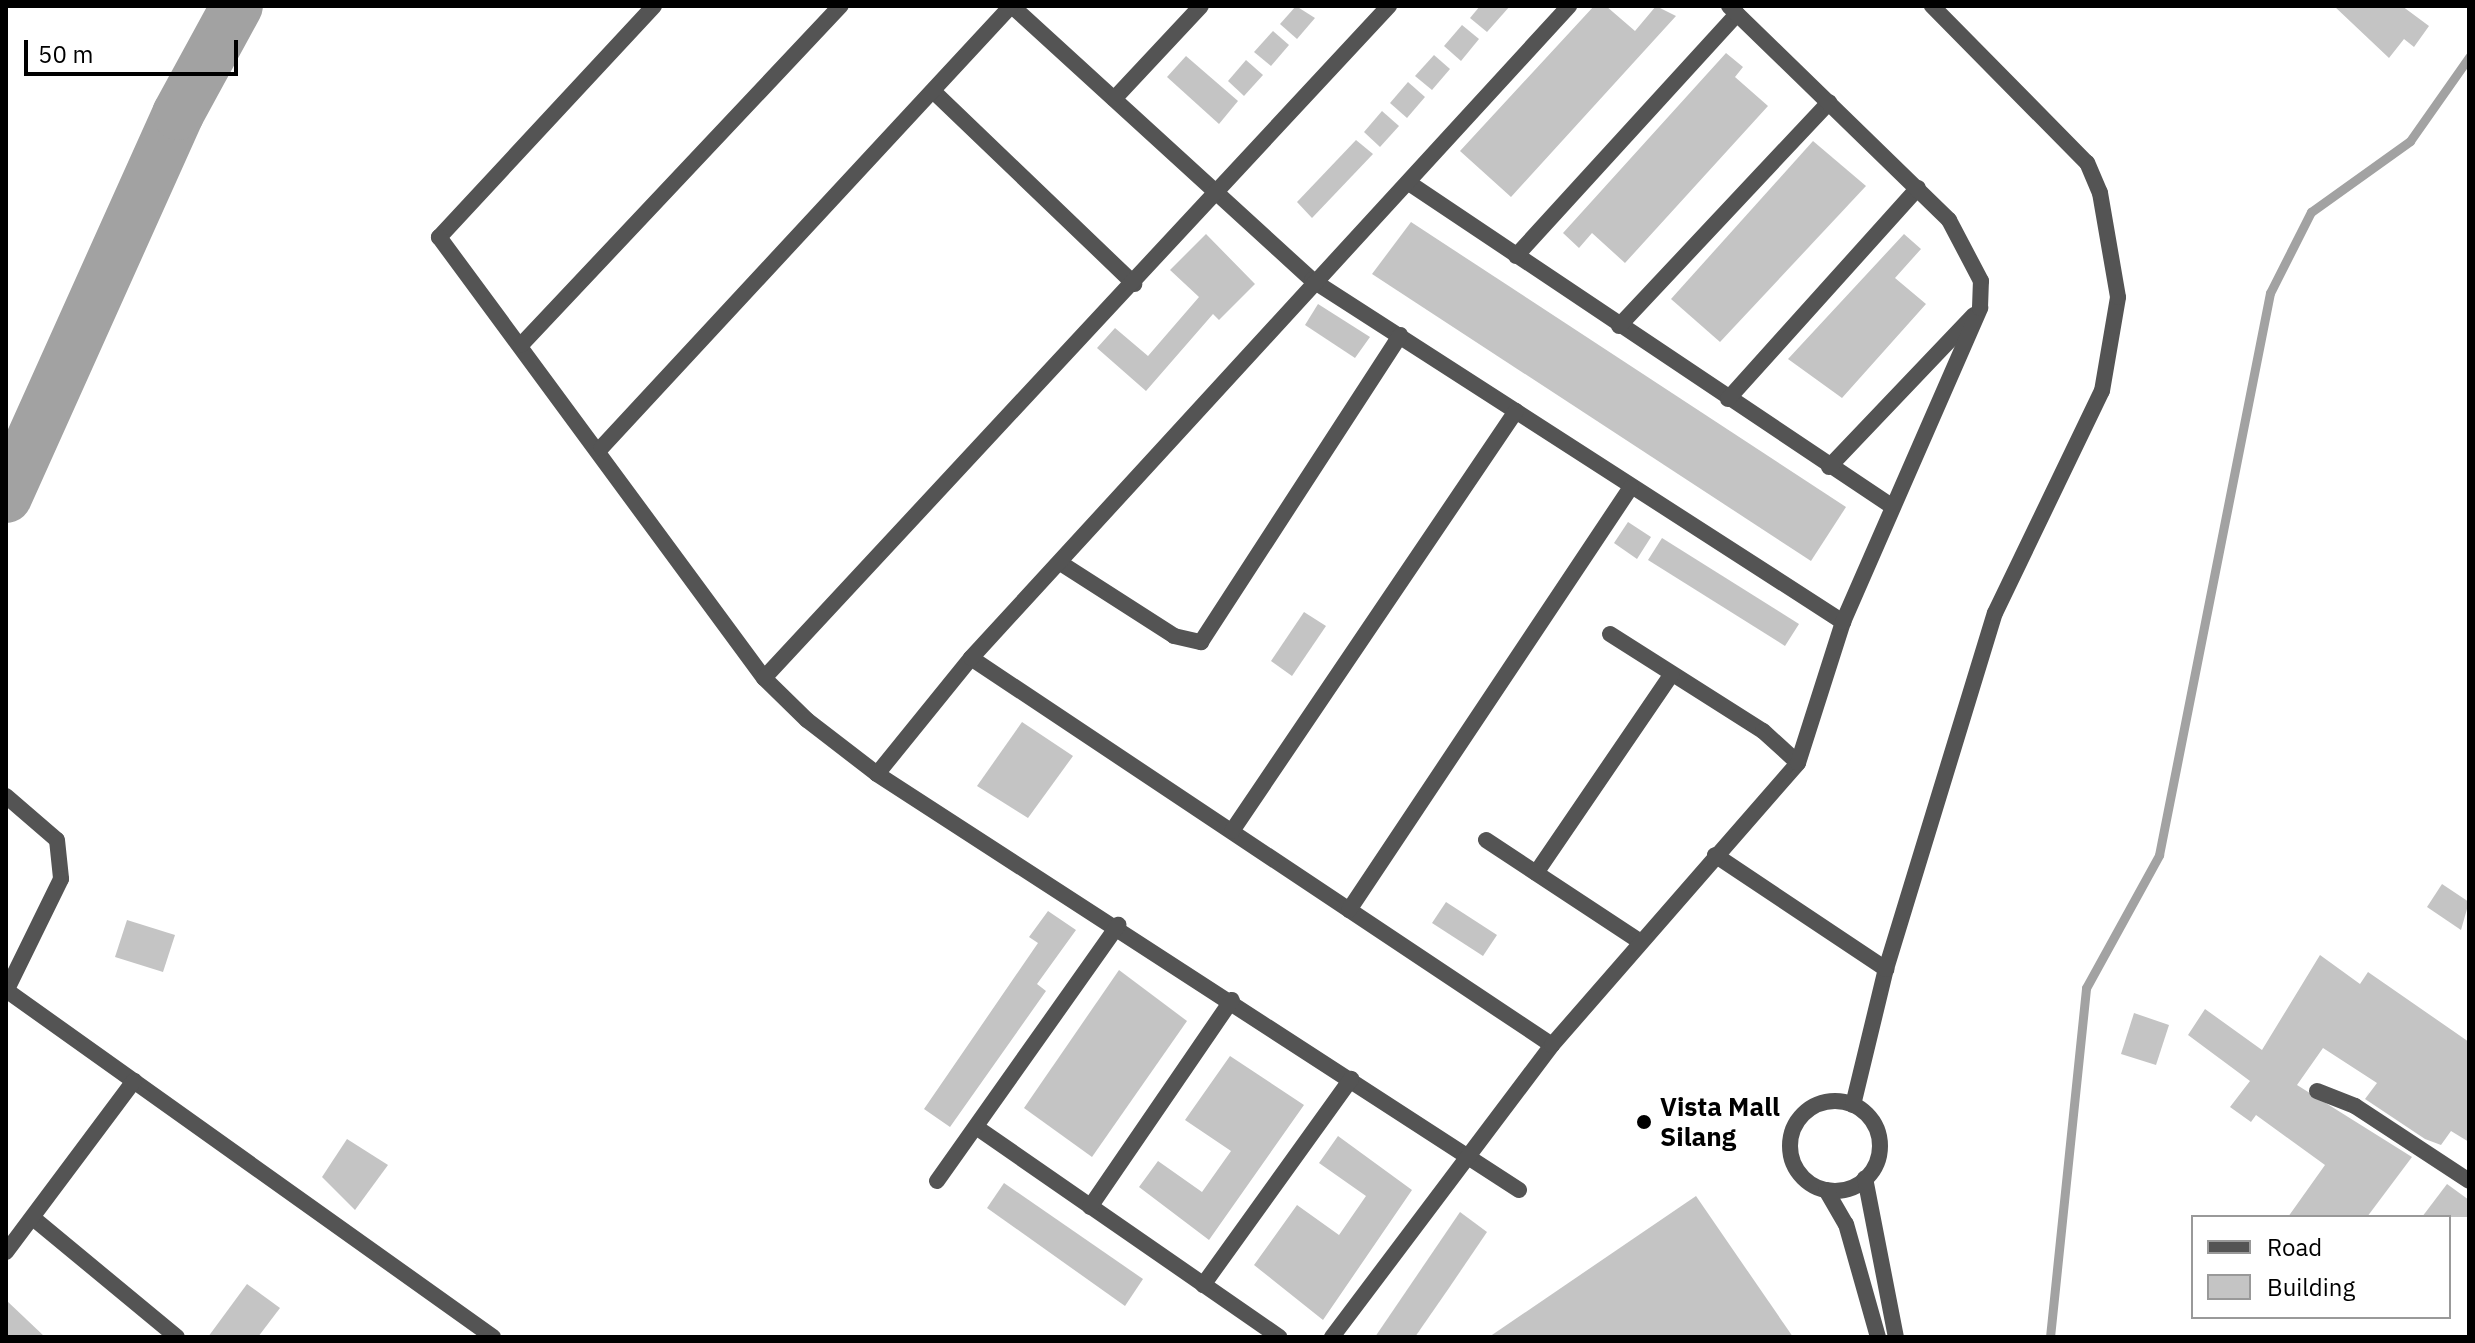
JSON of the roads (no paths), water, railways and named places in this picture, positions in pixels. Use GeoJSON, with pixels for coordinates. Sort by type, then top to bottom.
{"type":"FeatureCollection","features":[{"type":"Feature","properties":{"kind":"street"},"geometry":{"type":"LineString","coordinates":[[654,6],[439,237],[601,448],[764,678],[877,774],[1118,925],[1519,1190]]}},
{"type":"Feature","properties":{"kind":"street"},"geometry":{"type":"LineString","coordinates":[[521,345],[841,6]]}},
{"type":"Feature","properties":{"kind":"street"},"geometry":{"type":"LineString","coordinates":[[601,448],[1012,6],[1312,280],[1843,622]]}},
{"type":"Feature","properties":{"kind":"street"},"geometry":{"type":"LineString","coordinates":[[1114,99],[1201,6]]}},
{"type":"Feature","properties":{"kind":"street"},"geometry":{"type":"LineString","coordinates":[[764,678],[1219,194],[1389,6]]}},
{"type":"Feature","properties":{"kind":"street"},"geometry":{"type":"LineString","coordinates":[[877,774],[971,658],[1062,564],[1312,280],[1409,183],[1569,6]]}},
{"type":"Feature","properties":{"kind":"street"},"geometry":{"type":"LineString","coordinates":[[1853,1105],[1886,969],[1995,613],[2102,391],[2118,297],[2100,193],[2087,163],[1932,6]]}},
{"type":"Feature","properties":{"kind":"street"},"geometry":{"type":"LineString","coordinates":[[1332,1337],[1465,1155],[1552,1045],[1639,941],[1798,763],[1843,622],[1890,505],[1980,308],[1981,281],[1968,251],[1918,188],[1733,10],[1516,256]]}},
{"type":"Feature","properties":{"kind":"street"},"geometry":{"type":"LineString","coordinates":[[933,91],[1134,284]]}},
{"type":"Feature","properties":{"kind":"street"},"geometry":{"type":"LineString","coordinates":[[1619,326],[1829,102]]}},
{"type":"Feature","properties":{"kind":"street"},"geometry":{"type":"LineString","coordinates":[[1409,183],[1890,505]]}},
{"type":"Feature","properties":{"kind":"street"},"geometry":{"type":"LineString","coordinates":[[1728,399],[1918,188]]}},
{"type":"Feature","properties":{"kind":"street"},"geometry":{"type":"LineString","coordinates":[[1829,467],[1980,308]]}},
{"type":"Feature","properties":{"kind":"street"},"geometry":{"type":"LineString","coordinates":[[1062,564],[1174,636],[1201,642],[1400,335]]}},
{"type":"Feature","properties":{"kind":"street"},"geometry":{"type":"LineString","coordinates":[[1232,831],[1516,411]]}},
{"type":"Feature","properties":{"kind":"street"},"geometry":{"type":"LineString","coordinates":[[1349,910],[1631,487]]}},
{"type":"Feature","properties":{"kind":"street"},"geometry":{"type":"LineString","coordinates":[[1610,634],[1763,731],[1798,763]]}},
{"type":"Feature","properties":{"kind":"street"},"geometry":{"type":"LineString","coordinates":[[971,658],[1552,1045]]}},
{"type":"Feature","properties":{"kind":"street"},"geometry":{"type":"LineString","coordinates":[[1536,873],[1671,675]]}},
{"type":"Feature","properties":{"kind":"street"},"geometry":{"type":"LineString","coordinates":[[6,796],[57,840],[61,879],[6,990],[493,1337]]}},
{"type":"Feature","properties":{"kind":"street"},"geometry":{"type":"LineString","coordinates":[[1486,840],[1639,941]]}},
{"type":"Feature","properties":{"kind":"street"},"geometry":{"type":"LineString","coordinates":[[1715,855],[1886,969]]}},
{"type":"Feature","properties":{"kind":"street"},"geometry":{"type":"LineString","coordinates":[[937,1181],[1118,925]]}},
{"type":"Feature","properties":{"kind":"street"},"geometry":{"type":"LineString","coordinates":[[1090,1207],[1232,1000]]}},
{"type":"Feature","properties":{"kind":"street"},"geometry":{"type":"LineString","coordinates":[[1203,1285],[1351,1079]]}},
{"type":"Feature","properties":{"kind":"street"},"geometry":{"type":"LineString","coordinates":[[6,1252],[134,1081]]}},
{"type":"Feature","properties":{"kind":"street"},"geometry":{"type":"LineString","coordinates":[[2317,1091],[2355,1106],[2469,1181]]}},
{"type":"Feature","properties":{"kind":"street"},"geometry":{"type":"LineString","coordinates":[[1878,1337],[1846,1224],[1826,1190],[1794,1165],[1790,1139],[1813,1106],[1853,1105],[1872,1121],[1879,1145],[1865,1178],[1896,1337]]}},
{"type":"Feature","properties":{"kind":"street"},"geometry":{"type":"LineString","coordinates":[[976,1127],[1279,1337]]}},
{"type":"Feature","properties":{"kind":"street"},"geometry":{"type":"LineString","coordinates":[[1826,1190],[1865,1178]]}},
{"type":"Feature","properties":{"kind":"street"},"geometry":{"type":"LineString","coordinates":[[33,1218],[177,1337]]}},
{"type":"Feature","properties":{"kind":"waterway"},"geometry":{"type":"LineString","coordinates":[[6,497],[178,114],[237,6]]}},
{"type":"Feature","properties":{"kind":"waterway"},"geometry":{"type":"LineString","coordinates":[[2050,1337],[2086,988],[2159,855],[2270,293],[2311,212],[2410,141],[2469,57]]}},
{"type":"Feature","properties":{"kind":"place","name":"Vista Mall Silang"},"geometry":{"type":"Point","coordinates":[1644,1122]}}]}
